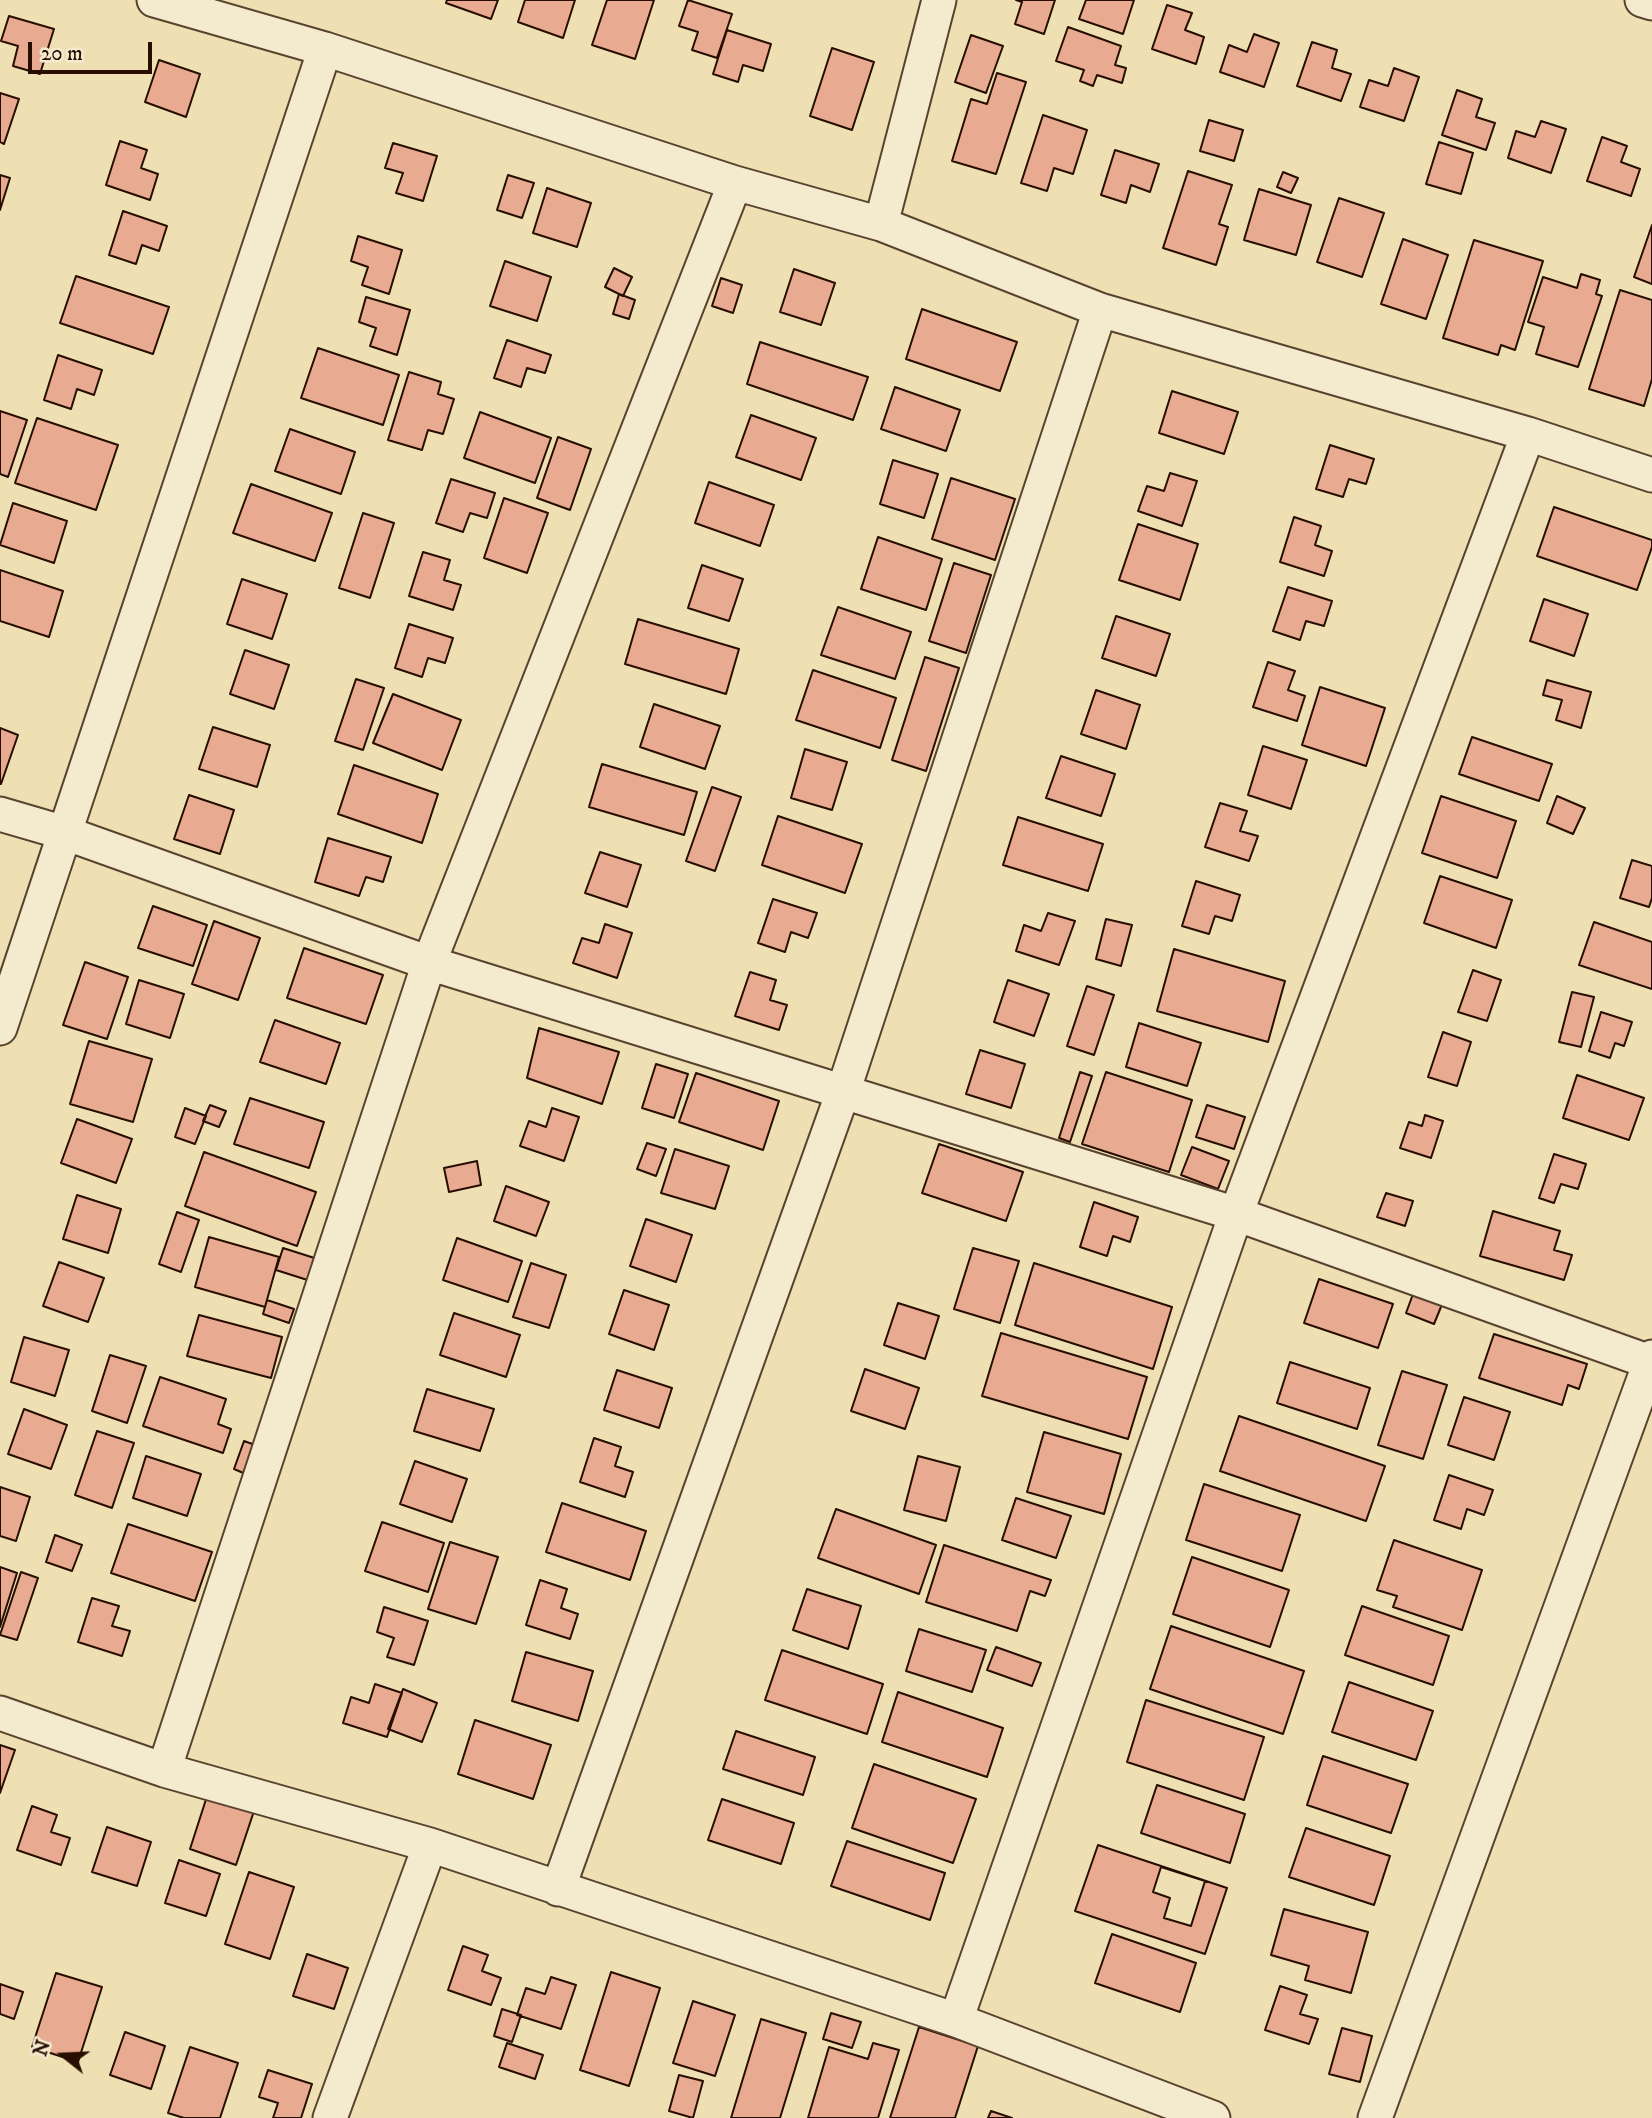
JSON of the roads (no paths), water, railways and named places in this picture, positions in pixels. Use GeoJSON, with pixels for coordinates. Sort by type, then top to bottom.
{"type":"FeatureCollection","features":[{"type":"Feature","properties":{"kind":"street"},"geometry":{"type":"LineString","coordinates":[[154,0],[324,49],[735,183],[881,224],[1100,310],[1528,434],[1652,475]]}},
{"type":"Feature","properties":{"kind":"street"},"geometry":{"type":"LineString","coordinates":[[881,224],[939,0]]}},
{"type":"Feature","properties":{"kind":"street"},"geometry":{"type":"LineString","coordinates":[[1642,0],[1652,3]]}},
{"type":"Feature","properties":{"kind":"street"},"geometry":{"type":"LineString","coordinates":[[0,1028],[324,49]]}},
{"type":"Feature","properties":{"kind":"street"},"geometry":{"type":"LineString","coordinates":[[164,1770],[429,964],[735,183]]}},
{"type":"Feature","properties":{"kind":"street"},"geometry":{"type":"LineString","coordinates":[[558,1889],[843,1092],[1100,310]]}},
{"type":"Feature","properties":{"kind":"street"},"geometry":{"type":"LineString","coordinates":[[956,2020],[1236,1214],[1528,434]]}},
{"type":"Feature","properties":{"kind":"street"},"geometry":{"type":"LineString","coordinates":[[0,814],[65,833],[429,964],[1236,1214],[1651,1359],[1376,2118]]}},
{"type":"Feature","properties":{"kind":"street"},"geometry":{"type":"LineString","coordinates":[[0,1713],[164,1770],[430,1845],[956,2020],[1213,2118]]}},
{"type":"Feature","properties":{"kind":"street"},"geometry":{"type":"LineString","coordinates":[[330,2118],[430,1845]]}}]}
